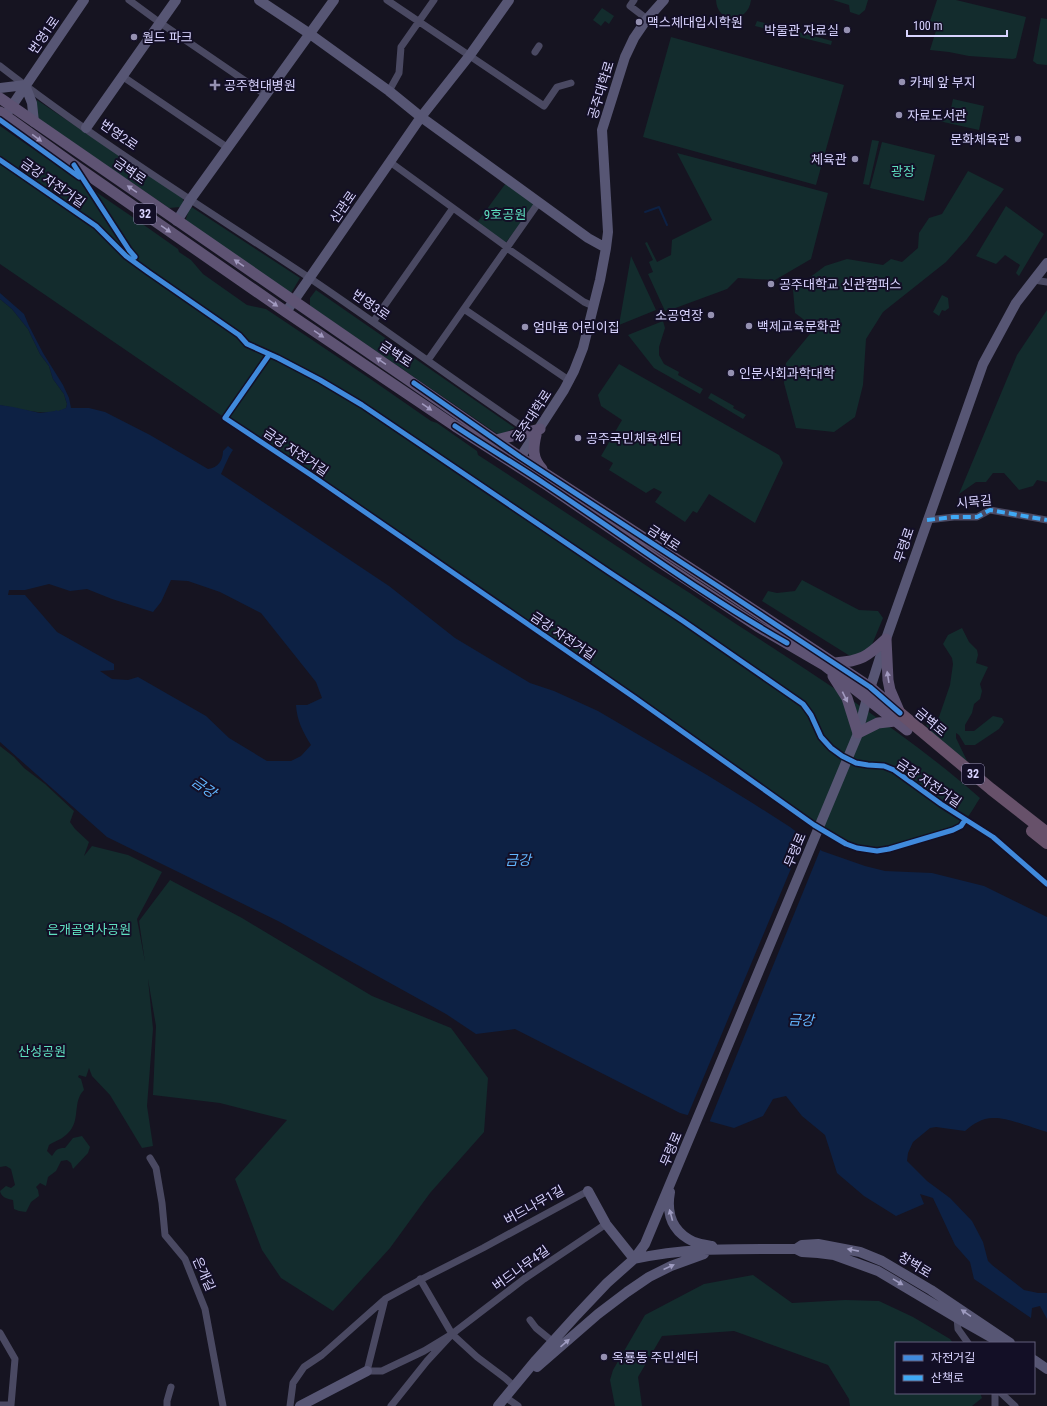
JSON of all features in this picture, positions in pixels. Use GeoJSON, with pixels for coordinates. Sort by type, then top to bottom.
{"type":"FeatureCollection","features":[{"type":"Feature","properties":{"kind":"highway","name":"금벽로"},"geometry":{"type":"LineString","coordinates":[[897,717],[1047,833]]}},
{"type":"Feature","properties":{"kind":"highway","name":"금벽로"},"geometry":{"type":"LineString","coordinates":[[906,730],[1047,843]]}},
{"type":"Feature","properties":{"kind":"main road","name":"번영1로"},"geometry":{"type":"LineString","coordinates":[[2,114],[12,106],[84,0]]}},
{"type":"Feature","properties":{"kind":"main road","name":"번영2로"},"geometry":{"type":"LineString","coordinates":[[86,128],[159,22],[176,0]]}},
{"type":"Feature","properties":{"kind":"main road"},"geometry":{"type":"LineString","coordinates":[[259,0],[310,34],[389,91],[421,117],[588,238],[606,248]]}},
{"type":"Feature","properties":{"kind":"main road"},"geometry":{"type":"LineString","coordinates":[[177,221],[190,200],[334,0]]}},
{"type":"Feature","properties":{"kind":"main road","name":"신관로"},"geometry":{"type":"LineString","coordinates":[[286,312],[421,117],[470,55],[509,0]]}},
{"type":"Feature","properties":{"kind":"main road","name":"공주대학로"},"geometry":{"type":"LineString","coordinates":[[518,461],[535,432],[570,381],[583,348],[606,248],[608,232],[602,130],[624,57],[634,38],[647,19],[664,0]]}},
{"type":"Feature","properties":{"kind":"main road"},"geometry":{"type":"LineString","coordinates":[[0,88],[25,85],[32,103],[34,122]]}},
{"type":"Feature","properties":{"kind":"main road","name":"금벽로"},"geometry":{"type":"LineString","coordinates":[[0,98],[496,440],[518,461],[548,475],[870,687],[897,717],[906,730]]}},
{"type":"Feature","properties":{"kind":"main road","name":"금벽로"},"geometry":{"type":"LineString","coordinates":[[2,114],[286,312],[518,461],[745,618],[824,665],[867,698],[897,717]]}},
{"type":"Feature","properties":{"kind":"main road","name":"무령로"},"geometry":{"type":"LineString","coordinates":[[498,1406],[552,1341],[607,1283],[634,1259],[645,1244],[857,735],[870,687],[886,639],[983,364],[1016,303],[1047,264]]}},
{"type":"Feature","properties":{"kind":"main road"},"geometry":{"type":"LineString","coordinates":[[496,440],[522,432],[535,432],[533,447],[534,455],[537,464],[548,475]]}},
{"type":"Feature","properties":{"kind":"main road"},"geometry":{"type":"LineString","coordinates":[[824,665],[846,698],[857,735],[878,723],[897,717],[888,680],[886,639]]}},
{"type":"Feature","properties":{"kind":"main road"},"geometry":{"type":"LineString","coordinates":[[835,663],[858,660],[870,654],[886,639]]}},
{"type":"Feature","properties":{"kind":"main road"},"geometry":{"type":"LineString","coordinates":[[672,1180],[668,1201],[670,1217],[678,1232],[694,1242],[722,1249]]}},
{"type":"Feature","properties":{"kind":"main road","name":"버드나무1길"},"geometry":{"type":"LineString","coordinates":[[588,1192],[606,1224],[634,1259]]}},
{"type":"Feature","properties":{"kind":"main road","name":"창벽로"},"geometry":{"type":"LineString","coordinates":[[796,1249],[802,1245],[818,1244],[860,1252],[882,1261],[905,1273],[1009,1342]]}},
{"type":"Feature","properties":{"kind":"main road"},"geometry":{"type":"LineString","coordinates":[[514,1386],[598,1314],[649,1277],[690,1258],[722,1249]]}},
{"type":"Feature","properties":{"kind":"main road","name":"창벽로"},"geometry":{"type":"LineString","coordinates":[[634,1259],[651,1255],[722,1249],[796,1249],[802,1252],[818,1252],[834,1255],[878,1271],[999,1342]]}},
{"type":"Feature","properties":{"kind":"main road"},"geometry":{"type":"LineString","coordinates":[[1035,1361],[1047,1369]]}},
{"type":"Feature","properties":{"kind":"main road"},"geometry":{"type":"LineString","coordinates":[[1035,1367],[1047,1375]]}},
{"type":"Feature","properties":{"kind":"main road"},"geometry":{"type":"LineString","coordinates":[[300,1406],[367,1371]]}},
{"type":"Feature","properties":{"kind":"street"},"geometry":{"type":"LineString","coordinates":[[130,0],[159,22],[266,95]]}},
{"type":"Feature","properties":{"kind":"street"},"geometry":{"type":"LineString","coordinates":[[387,0],[544,106],[557,86],[571,83]]}},
{"type":"Feature","properties":{"kind":"street"},"geometry":{"type":"LineString","coordinates":[[389,91],[399,73],[400,47],[434,0]]}},
{"type":"Feature","properties":{"kind":"street"},"geometry":{"type":"LineString","coordinates":[[630,5],[647,19]]}},
{"type":"Feature","properties":{"kind":"street"},"geometry":{"type":"LineString","coordinates":[[0,66],[86,128]]}},
{"type":"Feature","properties":{"kind":"street"},"geometry":{"type":"LineString","coordinates":[[122,76],[228,148]]}},
{"type":"Feature","properties":{"kind":"street","name":"번영2로"},"geometry":{"type":"LineString","coordinates":[[86,128],[190,200]]}},
{"type":"Feature","properties":{"kind":"street"},"geometry":{"type":"LineString","coordinates":[[390,162],[507,248],[584,302],[593,306]]}},
{"type":"Feature","properties":{"kind":"street","name":"번영3로"},"geometry":{"type":"LineString","coordinates":[[190,200],[310,279],[535,432]]}},
{"type":"Feature","properties":{"kind":"street"},"geometry":{"type":"LineString","coordinates":[[428,360],[539,202]]}},
{"type":"Feature","properties":{"kind":"street"},"geometry":{"type":"LineString","coordinates":[[372,322],[453,208]]}},
{"type":"Feature","properties":{"kind":"street"},"geometry":{"type":"LineString","coordinates":[[1034,280],[1047,282]]}},
{"type":"Feature","properties":{"kind":"street"},"geometry":{"type":"LineString","coordinates":[[464,309],[570,381]]}},
{"type":"Feature","properties":{"kind":"street","name":"시목길"},"geometry":{"type":"LineString","coordinates":[[927,520],[977,516],[990,510],[1047,520]]}},
{"type":"Feature","properties":{"kind":"street","name":"은개길"},"geometry":{"type":"LineString","coordinates":[[150,1158],[156,1168],[162,1203],[165,1235],[185,1259],[206,1309],[223,1406]]}},
{"type":"Feature","properties":{"kind":"street","name":"버드나무1길"},"geometry":{"type":"LineString","coordinates":[[290,1406],[293,1383],[304,1367],[322,1354],[385,1300],[420,1279],[483,1248],[588,1192]]}},
{"type":"Feature","properties":{"kind":"street","name":"버드나무4길"},"geometry":{"type":"LineString","coordinates":[[391,1406],[427,1360],[452,1334],[524,1279],[606,1224]]}},
{"type":"Feature","properties":{"kind":"street"},"geometry":{"type":"LineString","coordinates":[[420,1279],[452,1334],[477,1357],[514,1386]]}},
{"type":"Feature","properties":{"kind":"street"},"geometry":{"type":"LineString","coordinates":[[385,1300],[367,1371],[382,1371],[424,1351],[452,1334]]}},
{"type":"Feature","properties":{"kind":"street"},"geometry":{"type":"LineString","coordinates":[[957,1318],[958,1329],[967,1342]]}},
{"type":"Feature","properties":{"kind":"street"},"geometry":{"type":"LineString","coordinates":[[530,1320],[536,1328],[552,1341]]}},
{"type":"Feature","properties":{"kind":"street"},"geometry":{"type":"LineString","coordinates":[[0,1333],[15,1359],[11,1405],[0,1405]]}},
{"type":"Feature","properties":{"kind":"street"},"geometry":{"type":"LineString","coordinates":[[167,1406],[171,1387]]}},
{"type":"Feature","properties":{"kind":"street"},"geometry":{"type":"LineString","coordinates":[[995,1406],[996,1394]]}},
{"type":"Feature","properties":{"kind":"street"},"geometry":{"type":"LineString","coordinates":[[1002,1394],[1015,1406]]}},
{"type":"Feature","properties":{"kind":"street"},"geometry":{"type":"LineString","coordinates":[[505,1397],[518,1406]]}},
{"type":"Feature","properties":{"kind":"green space"},"geometry":{"type":"Polygon","coordinates":[[[716,0],[751,0],[749,8],[744,14],[733,18],[721,14],[716,0]]]}},
{"type":"Feature","properties":{"kind":"green space"},"geometry":{"type":"Polygon","coordinates":[[[833,0],[868,0],[865,10],[859,15],[850,12],[849,5],[833,0]]]}},
{"type":"Feature","properties":{"kind":"green space"},"geometry":{"type":"Polygon","coordinates":[[[937,0],[956,0],[1026,17],[1016,58],[969,56],[930,50],[938,24],[930,21],[937,0]]]}},
{"type":"Feature","properties":{"kind":"green space"},"geometry":{"type":"Polygon","coordinates":[[[602,8],[614,16],[609,24],[605,21],[601,26],[593,20],[602,8]]]}},
{"type":"Feature","properties":{"kind":"green space"},"geometry":{"type":"Polygon","coordinates":[[[1041,18],[1047,19],[1047,65],[1037,64],[1033,61],[1041,18]]]}},
{"type":"Feature","properties":{"kind":"green space"},"geometry":{"type":"Polygon","coordinates":[[[757,21],[832,41],[831,45],[755,26],[757,21]]]}},
{"type":"Feature","properties":{"kind":"green space"},"geometry":{"type":"Polygon","coordinates":[[[671,37],[844,85],[816,185],[643,137],[671,37]]]}},
{"type":"Feature","properties":{"kind":"green space"},"geometry":{"type":"Polygon","coordinates":[[[953,99],[984,106],[979,130],[930,119],[931,114],[949,118],[953,99]]]}},
{"type":"Feature","properties":{"kind":"green space"},"geometry":{"type":"Polygon","coordinates":[[[37,100],[183,198],[183,203],[180,207],[169,208],[37,118],[33,106],[37,100]]]}},
{"type":"Feature","properties":{"kind":"green space"},"geometry":{"type":"Polygon","coordinates":[[[0,126],[178,249],[179,252],[191,260],[203,274],[247,305],[266,309],[431,421],[437,423],[477,451],[478,455],[807,670],[896,731],[980,798],[968,816],[962,824],[953,830],[893,848],[868,850],[846,844],[835,838],[814,825],[635,698],[314,477],[0,264],[0,126]]]}},
{"type":"Feature","properties":{"kind":"green space"},"geometry":{"type":"Polygon","coordinates":[[[872,140],[879,141],[869,185],[863,184],[872,140]]]}},
{"type":"Feature","properties":{"kind":"green space","name":"광장"},"geometry":{"type":"Polygon","coordinates":[[[882,142],[935,155],[924,201],[870,188],[882,142]]]}},
{"type":"Feature","properties":{"kind":"green space"},"geometry":{"type":"Polygon","coordinates":[[[677,153],[828,193],[811,259],[775,280],[738,278],[727,289],[665,311],[648,274],[653,272],[649,262],[653,260],[645,243],[647,242],[657,262],[671,255],[672,240],[712,220],[677,153]]]}},
{"type":"Feature","properties":{"kind":"green space"},"geometry":{"type":"Polygon","coordinates":[[[968,171],[1004,189],[967,239],[946,262],[883,312],[866,339],[863,385],[855,417],[834,432],[796,428],[784,383],[786,363],[810,334],[811,325],[795,313],[793,290],[825,266],[847,259],[883,265],[891,259],[902,262],[918,248],[919,233],[929,218],[942,214],[968,171]]]}},
{"type":"Feature","properties":{"kind":"green space","name":"9호공원"},"geometry":{"type":"Polygon","coordinates":[[[506,183],[535,204],[504,245],[476,224],[506,183]]]}},
{"type":"Feature","properties":{"kind":"green space"},"geometry":{"type":"Polygon","coordinates":[[[190,206],[300,278],[291,293],[185,222],[190,206]]]}},
{"type":"Feature","properties":{"kind":"green space"},"geometry":{"type":"Polygon","coordinates":[[[1006,206],[1044,234],[1019,276],[1016,273],[1020,265],[1005,255],[996,264],[976,256],[1006,206]]]}},
{"type":"Feature","properties":{"kind":"green space"},"geometry":{"type":"Polygon","coordinates":[[[631,256],[656,310],[619,325],[631,256]]]}},
{"type":"Feature","properties":{"kind":"green space"},"geometry":{"type":"Polygon","coordinates":[[[316,290],[515,428],[499,435],[310,306],[310,298],[316,290]]]}},
{"type":"Feature","properties":{"kind":"green space"},"geometry":{"type":"Polygon","coordinates":[[[942,295],[948,298],[949,308],[945,311],[942,310],[939,316],[933,312],[942,295]]]}},
{"type":"Feature","properties":{"kind":"green space"},"geometry":{"type":"Polygon","coordinates":[[[0,299],[12,309],[28,329],[40,354],[49,366],[53,379],[64,394],[67,404],[66,408],[63,410],[55,412],[39,412],[0,405],[0,299]]]}},
{"type":"Feature","properties":{"kind":"green space"},"geometry":{"type":"Polygon","coordinates":[[[1047,310],[1047,482],[1037,480],[1033,486],[1019,490],[1004,473],[993,473],[986,482],[976,482],[959,494],[1017,355],[1047,310]]]}},
{"type":"Feature","properties":{"kind":"green space"},"geometry":{"type":"Polygon","coordinates":[[[663,321],[665,328],[659,347],[659,355],[664,364],[679,372],[678,375],[703,389],[700,394],[654,368],[628,335],[663,321]]]}},
{"type":"Feature","properties":{"kind":"green space"},"geometry":{"type":"Polygon","coordinates":[[[619,364],[779,455],[783,463],[755,523],[709,494],[697,513],[693,511],[685,522],[655,502],[662,492],[654,488],[646,493],[609,470],[613,463],[601,456],[622,420],[601,406],[598,395],[619,364]]]}},
{"type":"Feature","properties":{"kind":"green space"},"geometry":{"type":"Polygon","coordinates":[[[711,393],[734,406],[733,408],[746,415],[743,419],[708,398],[711,393]]]}},
{"type":"Feature","properties":{"kind":"green space"},"geometry":{"type":"Polygon","coordinates":[[[802,580],[859,610],[878,611],[883,618],[871,647],[862,654],[850,656],[762,601],[768,591],[777,593],[795,591],[802,580]]]}},
{"type":"Feature","properties":{"kind":"green space"},"geometry":{"type":"Polygon","coordinates":[[[962,628],[969,642],[977,650],[978,655],[976,663],[988,667],[980,684],[982,691],[980,699],[974,704],[972,713],[965,725],[965,731],[974,731],[993,716],[1002,718],[1004,722],[999,729],[975,745],[965,745],[956,733],[956,738],[969,765],[932,733],[926,725],[939,717],[950,685],[953,664],[952,658],[943,644],[948,635],[962,628]]]}},
{"type":"Feature","properties":{"kind":"green space"},"geometry":{"type":"Polygon","coordinates":[[[0,746],[74,811],[70,822],[89,842],[84,856],[92,846],[128,855],[162,872],[137,919],[145,962],[139,921],[170,880],[242,918],[372,996],[451,1028],[488,1078],[484,1132],[430,1193],[390,1248],[333,1311],[281,1278],[262,1250],[235,1179],[287,1120],[220,1103],[153,1095],[156,1026],[148,979],[153,1029],[147,1106],[153,1146],[142,1148],[110,1095],[92,1076],[89,1068],[86,1077],[79,1075],[78,1077],[81,1079],[84,1090],[78,1100],[76,1117],[72,1128],[64,1137],[49,1145],[47,1151],[52,1156],[60,1148],[65,1148],[73,1138],[82,1136],[90,1147],[88,1153],[73,1169],[71,1163],[67,1160],[61,1161],[56,1171],[48,1177],[46,1186],[40,1183],[36,1187],[39,1196],[31,1202],[26,1212],[14,1209],[13,1200],[2,1195],[0,1191],[6,1186],[11,1188],[15,1185],[11,1169],[6,1166],[0,1167],[0,746]]]}},
{"type":"Feature","properties":{"kind":"green space"},"geometry":{"type":"Polygon","coordinates":[[[753,1275],[792,1303],[845,1300],[879,1301],[913,1317],[950,1339],[952,1342],[895,1342],[895,1394],[980,1394],[982,1398],[972,1406],[850,1406],[849,1399],[828,1365],[734,1331],[662,1336],[638,1377],[642,1406],[615,1406],[610,1380],[613,1370],[645,1315],[704,1284],[753,1275]]]}},
{"type":"Feature","properties":{"kind":"water","name":"금강"},"geometry":{"type":"Polygon","coordinates":[[[0,293],[24,314],[43,353],[63,385],[69,398],[71,408],[89,408],[105,412],[150,435],[208,469],[215,467],[219,463],[223,451],[228,446],[233,450],[221,474],[389,586],[455,638],[530,683],[554,691],[598,711],[754,804],[790,827],[822,851],[865,866],[885,871],[932,873],[984,886],[1047,917],[1047,1132],[998,1118],[981,1120],[965,1131],[936,1127],[930,1128],[913,1142],[908,1153],[907,1161],[927,1181],[950,1198],[972,1221],[983,1242],[988,1261],[992,1265],[1024,1290],[1047,1293],[1047,1319],[1040,1306],[1032,1308],[1031,1318],[974,1279],[970,1262],[955,1245],[933,1198],[920,1194],[924,1204],[896,1216],[864,1196],[837,1173],[825,1135],[802,1116],[786,1096],[773,1099],[763,1116],[734,1128],[680,1113],[515,1029],[476,1034],[446,1014],[280,922],[107,837],[0,742],[0,405],[40,413],[56,410],[58,411],[66,408],[67,404],[64,394],[53,379],[49,366],[40,354],[28,329],[12,309],[0,299],[0,293]],[[171,580],[161,602],[153,612],[112,599],[87,589],[70,591],[49,584],[25,590],[9,590],[8,595],[25,595],[57,632],[114,664],[114,670],[100,671],[112,679],[128,680],[138,677],[206,716],[229,738],[267,761],[291,761],[301,756],[311,745],[301,726],[296,705],[307,705],[322,698],[316,682],[261,613],[220,592],[188,581],[171,580]]]}},
{"type":"Feature","properties":{"kind":"pier"},"geometry":{"type":"Polygon","coordinates":[[[805,835],[821,848],[709,1123],[687,1117],[805,835]]]}},
{"type":"Feature","properties":{"kind":"waterway"},"geometry":{"type":"LineString","coordinates":[[645,212],[659,207],[667,225]]}},
{"type":"Feature","properties":{"kind":"marked path"},"geometry":{"type":"LineString","coordinates":[[927,520],[954,517],[977,517],[990,510],[1047,520]]}},
{"type":"Feature","properties":{"kind":"cycle path"},"geometry":{"type":"LineString","coordinates":[[0,120],[79,177]]}},
{"type":"Feature","properties":{"kind":"cycle path","name":"금강 자전거길"},"geometry":{"type":"LineString","coordinates":[[0,160],[96,226],[126,256],[239,335],[247,344],[320,380],[362,405],[683,621],[803,704],[811,715],[821,737],[831,748],[842,756],[856,763],[884,766],[894,770],[941,804],[993,837],[1047,884]]}},
{"type":"Feature","properties":{"kind":"cycle path","name":"금강 자전거길"},"geometry":{"type":"LineString","coordinates":[[74,165],[135,257]]}},
{"type":"Feature","properties":{"kind":"cycle path","name":"금강 자전거길"},"geometry":{"type":"LineString","coordinates":[[269,355],[225,418],[314,477],[635,698],[814,825],[846,844],[857,848],[877,851],[889,849],[953,830],[961,826],[965,820]]}},
{"type":"Feature","properties":{"kind":"cycle path"},"geometry":{"type":"LineString","coordinates":[[414,383],[520,457],[870,687],[900,713]]}},
{"type":"Feature","properties":{"kind":"cycle path"},"geometry":{"type":"LineString","coordinates":[[455,426],[545,484],[695,586],[787,643]]}},
{"type":"Feature","properties":{"kind":"place","name":"맥스체대입시학원"},"geometry":{"type":"Point","coordinates":[639,22]}},
{"type":"Feature","properties":{"kind":"place","name":"박물관 자료실"},"geometry":{"type":"Point","coordinates":[847,30]}},
{"type":"Feature","properties":{"kind":"place","name":"월드 파크"},"geometry":{"type":"Point","coordinates":[134,37]}},
{"type":"Feature","properties":{"kind":"place","name":"카페 앞 부지"},"geometry":{"type":"Point","coordinates":[902,82]}},
{"type":"Feature","properties":{"kind":"place","name":"공주현대병원"},"geometry":{"type":"Point","coordinates":[215,85]}},
{"type":"Feature","properties":{"kind":"place","name":"자료도서관"},"geometry":{"type":"Point","coordinates":[899,115]}},
{"type":"Feature","properties":{"kind":"place","name":"문화체육관"},"geometry":{"type":"Point","coordinates":[1018,139]}},
{"type":"Feature","properties":{"kind":"place","name":"체육관"},"geometry":{"type":"Point","coordinates":[855,159]}},
{"type":"Feature","properties":{"kind":"place","name":"공주대학교 신관캠퍼스"},"geometry":{"type":"Point","coordinates":[771,284]}},
{"type":"Feature","properties":{"kind":"place","name":"소공연장"},"geometry":{"type":"Point","coordinates":[711,315]}},
{"type":"Feature","properties":{"kind":"place","name":"백제교육문화관"},"geometry":{"type":"Point","coordinates":[749,326]}},
{"type":"Feature","properties":{"kind":"place","name":"엄마품 어린이집"},"geometry":{"type":"Point","coordinates":[525,327]}},
{"type":"Feature","properties":{"kind":"place","name":"인문사회과학대학"},"geometry":{"type":"Point","coordinates":[731,373]}},
{"type":"Feature","properties":{"kind":"place","name":"공주국민체육센터"},"geometry":{"type":"Point","coordinates":[578,438]}},
{"type":"Feature","properties":{"kind":"place","name":"옥룡동 주민센터"},"geometry":{"type":"Point","coordinates":[604,1357]}},
{"type":"Feature","properties":{"kind":"park label","name":"은개골역사공원"},"geometry":{"type":"Point","coordinates":[89,929]}},
{"type":"Feature","properties":{"kind":"park label","name":"산성공원"},"geometry":{"type":"Point","coordinates":[42,1051]}}]}
